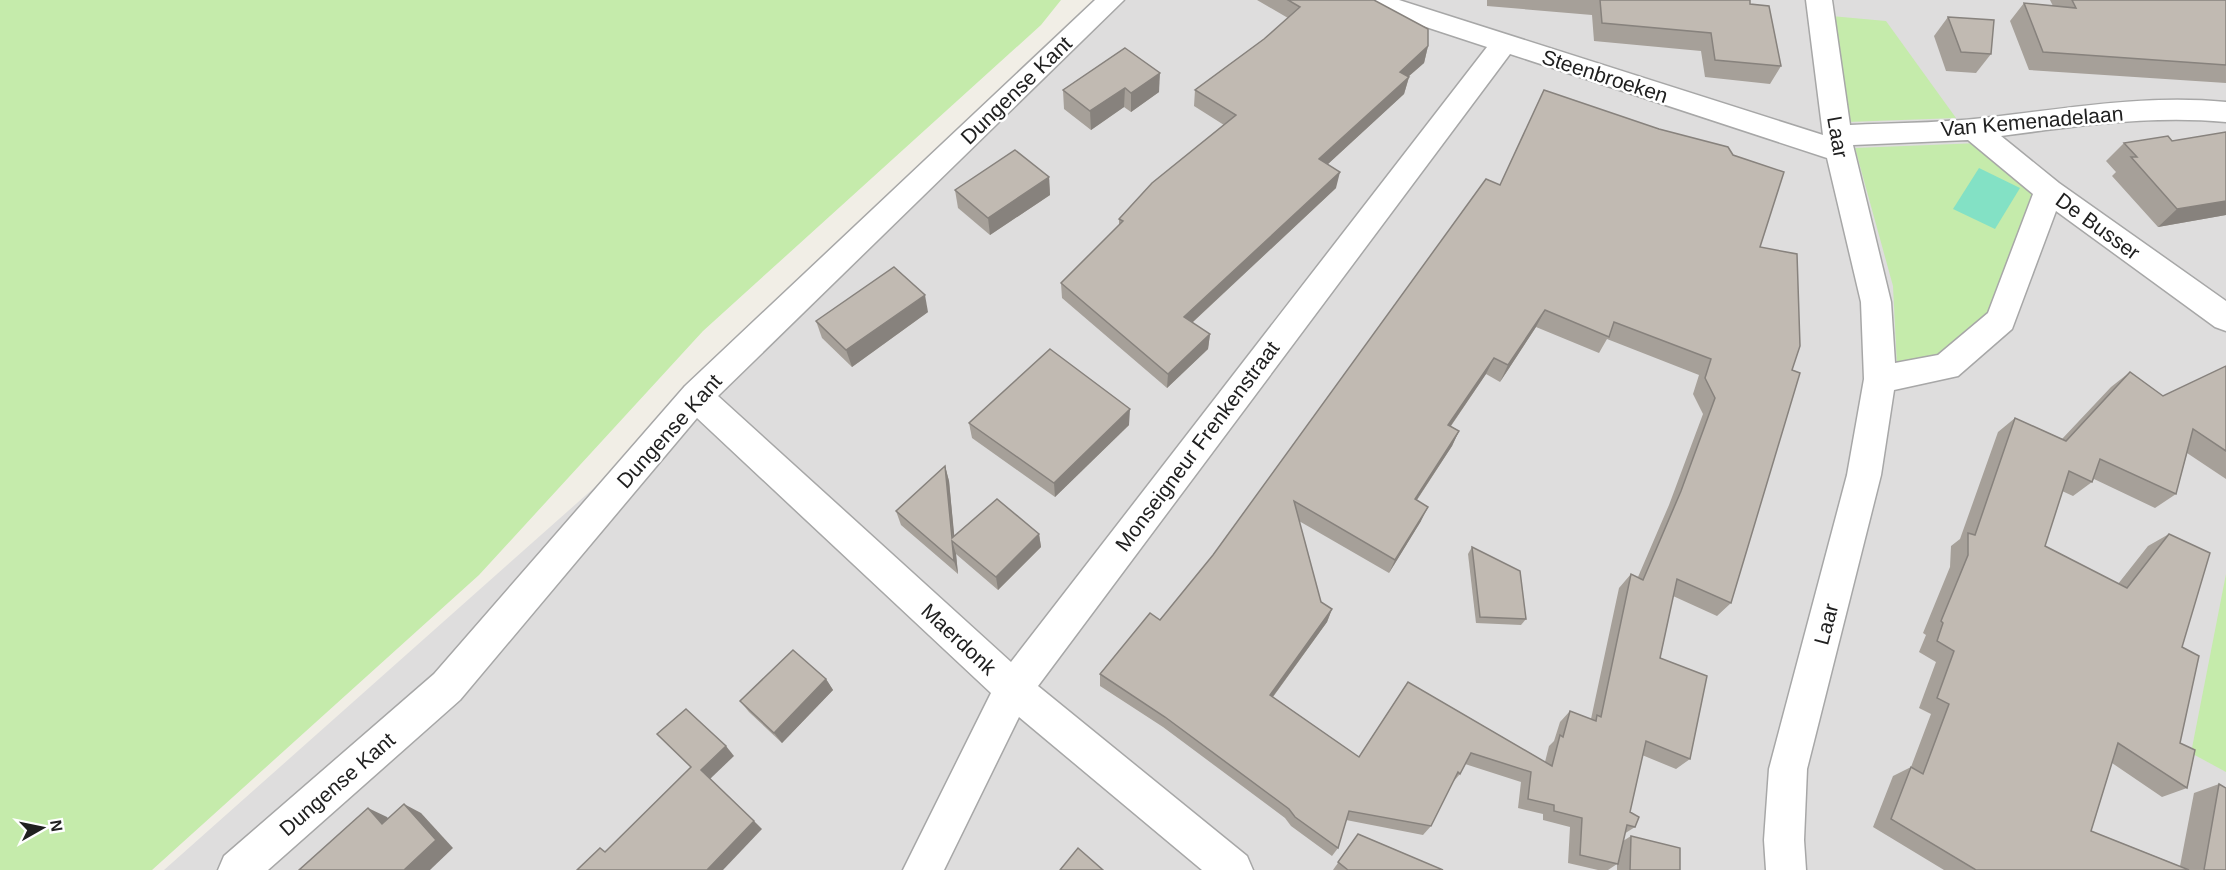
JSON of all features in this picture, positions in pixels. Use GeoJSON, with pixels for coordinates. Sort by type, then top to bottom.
{"type":"FeatureCollection","features":[{"type":"Feature","properties":{"kind":"street","name":"Dungense Kant"},"geometry":{"type":"LineString","coordinates":[[238,870],[447,687],[696,396],[1111,0]]}},
{"type":"Feature","properties":{"kind":"street","name":"Steenbroeken"},"geometry":{"type":"LineString","coordinates":[[1371,0],[1504,44],[1839,143]]}},
{"type":"Feature","properties":{"kind":"street","name":"Laar"},"geometry":{"type":"LineString","coordinates":[[1786,870],[1784,840],[1788,769],[1864,476],[1880,379],[1876,302],[1839,143],[1819,0]]}},
{"type":"Feature","properties":{"kind":"street","name":"Monseigneur Frenkenstraat"},"geometry":{"type":"LineString","coordinates":[[923,870],[1012,689],[1504,44]]}},
{"type":"Feature","properties":{"kind":"street","name":"Van Kemenadelaan"},"geometry":{"type":"LineString","coordinates":[[1839,143],[1974,129],[2077,114],[2202,109],[2226,112]]}},
{"type":"Feature","properties":{"kind":"street","name":"De Busser"},"geometry":{"type":"LineString","coordinates":[[1974,129],[2049,191],[2226,318]]}},
{"type":"Feature","properties":{"kind":"street"},"geometry":{"type":"LineString","coordinates":[[1880,379],[1947,367],[2001,320],[2049,191]]}},
{"type":"Feature","properties":{"kind":"street","name":"Maerdonk"},"geometry":{"type":"LineString","coordinates":[[696,396],[1012,689],[1233,870]]}},
{"type":"Feature","properties":{"kind":"shaded area"},"geometry":{"type":"Polygon","coordinates":[[[1117,0],[2226,0],[2226,870],[164,870],[711,384],[1117,0]]]}},
{"type":"Feature","properties":{"kind":"green space"},"geometry":{"type":"Polygon","coordinates":[[[0,0],[1061,0],[1041,25],[703,331],[479,575],[152,870],[0,870],[0,0]]]}},
{"type":"Feature","properties":{"kind":"green space"},"geometry":{"type":"Polygon","coordinates":[[[1831,16],[1886,21],[1956,118],[1847,122],[1831,16]]]}},
{"type":"Feature","properties":{"kind":"green space"},"geometry":{"type":"Polygon","coordinates":[[[1980,143],[2036,192],[1988,322],[1939,356],[1897,366],[1893,286],[1855,148],[1980,143]]]}},
{"type":"Feature","properties":{"kind":"green space"},"geometry":{"type":"Polygon","coordinates":[[[1979,168],[2020,188],[1995,229],[1953,209],[1979,168]]]}},
{"type":"Feature","properties":{"kind":"green space"},"geometry":{"type":"Polygon","coordinates":[[[2226,574],[2226,772],[2191,753],[2226,574]]]}},
{"type":"Feature","properties":{"kind":"building"},"geometry":{"type":"Polygon","coordinates":[[[1288,0],[1374,0],[1428,29],[1428,46],[1400,72],[1409,77],[1319,159],[1340,172],[1184,317],[1210,334],[1168,374],[1061,283],[1123,221],[1119,219],[1152,183],[1236,115],[1195,90],[1264,39],[1300,7],[1288,0]]]}},
{"type":"Feature","properties":{"kind":"building"},"geometry":{"type":"Polygon","coordinates":[[[1600,0],[1750,0],[1750,4],[1769,6],[1781,66],[1715,60],[1711,33],[1602,23],[1600,0]]]}},
{"type":"Feature","properties":{"kind":"building"},"geometry":{"type":"Polygon","coordinates":[[[2072,0],[2226,0],[2226,65],[2043,52],[2024,3],[2076,8],[2072,0]]]}},
{"type":"Feature","properties":{"kind":"building"},"geometry":{"type":"Polygon","coordinates":[[[1948,17],[1994,20],[1991,54],[1961,52],[1948,17]]]}},
{"type":"Feature","properties":{"kind":"building"},"geometry":{"type":"Polygon","coordinates":[[[1125,48],[1160,73],[1131,93],[1125,88],[1090,111],[1063,90],[1125,48]]]}},
{"type":"Feature","properties":{"kind":"building"},"geometry":{"type":"Polygon","coordinates":[[[1544,90],[1659,129],[1728,147],[1733,155],[1784,172],[1760,247],[1797,254],[1800,346],[1792,370],[1800,373],[1731,603],[1677,579],[1660,658],[1707,676],[1690,759],[1646,741],[1630,812],[1639,817],[1635,827],[1627,825],[1618,864],[1580,855],[1582,818],[1554,811],[1554,805],[1528,799],[1531,772],[1471,753],[1460,774],[1458,772],[1431,826],[1349,811],[1338,848],[1165,717],[1100,674],[1150,613],[1160,620],[1213,555],[1486,179],[1500,185],[1544,90]],[[1545,310],[1508,365],[1494,358],[1448,425],[1459,431],[1415,499],[1428,507],[1395,560],[1294,501],[1321,602],[1332,609],[1270,695],[1359,757],[1408,682],[1552,766],[1560,735],[1563,737],[1570,711],[1596,721],[1597,715],[1601,717],[1631,574],[1643,580],[1681,491],[1715,398],[1705,378],[1711,359],[1614,322],[1609,337],[1545,310]]]}},
{"type":"Feature","properties":{"kind":"building"},"geometry":{"type":"Polygon","coordinates":[[[2226,132],[2226,201],[2177,209],[2131,157],[2137,157],[2124,143],[2168,136],[2172,141],[2226,132]]]}},
{"type":"Feature","properties":{"kind":"building"},"geometry":{"type":"Polygon","coordinates":[[[1015,150],[1049,177],[988,218],[955,190],[1015,150]]]}},
{"type":"Feature","properties":{"kind":"building"},"geometry":{"type":"Polygon","coordinates":[[[894,267],[925,295],[846,350],[816,321],[894,267]]]}},
{"type":"Feature","properties":{"kind":"building"},"geometry":{"type":"Polygon","coordinates":[[[1050,349],[1130,409],[1054,483],[969,423],[1050,349]]]}},
{"type":"Feature","properties":{"kind":"building"},"geometry":{"type":"Polygon","coordinates":[[[2226,366],[2226,451],[2193,429],[2176,494],[2100,459],[2092,482],[2069,471],[2045,546],[2127,588],[2169,534],[2210,553],[2182,647],[2199,656],[2180,743],[2195,750],[2187,788],[2118,743],[2091,831],[2189,870],[1976,870],[1891,819],[1911,767],[1923,774],[1949,704],[1937,698],[1954,651],[1937,641],[1943,623],[1941,621],[1968,555],[1968,533],[1975,535],[2015,418],[2066,441],[2130,372],[2163,396],[2226,366]]]}},
{"type":"Feature","properties":{"kind":"building"},"geometry":{"type":"Polygon","coordinates":[[[945,466],[952,538],[997,499],[1039,534],[996,577],[952,541],[954,561],[896,511],[945,466]]]}},
{"type":"Feature","properties":{"kind":"building"},"geometry":{"type":"Polygon","coordinates":[[[1472,547],[1520,571],[1526,619],[1480,617],[1472,547]]]}},
{"type":"Feature","properties":{"kind":"building"},"geometry":{"type":"Polygon","coordinates":[[[793,650],[826,679],[774,733],[740,701],[793,650]]]}},
{"type":"Feature","properties":{"kind":"building"},"geometry":{"type":"Polygon","coordinates":[[[686,709],[726,746],[701,770],[754,821],[707,870],[577,870],[600,848],[605,852],[691,767],[657,734],[686,709]]]}},
{"type":"Feature","properties":{"kind":"building"},"geometry":{"type":"Polygon","coordinates":[[[2219,784],[2226,788],[2226,870],[2204,870],[2219,784]]]}},
{"type":"Feature","properties":{"kind":"building"},"geometry":{"type":"Polygon","coordinates":[[[404,804],[436,840],[404,870],[299,870],[368,808],[382,824],[404,804]]]}},
{"type":"Feature","properties":{"kind":"building"},"geometry":{"type":"Polygon","coordinates":[[[1358,834],[1443,870],[1348,870],[1338,862],[1358,834]]]}},
{"type":"Feature","properties":{"kind":"building"},"geometry":{"type":"Polygon","coordinates":[[[1631,836],[1680,848],[1680,870],[1630,870],[1631,836]]]}},
{"type":"Feature","properties":{"kind":"building"},"geometry":{"type":"Polygon","coordinates":[[[1078,848],[1103,870],[1060,870],[1078,848]]]}}]}
